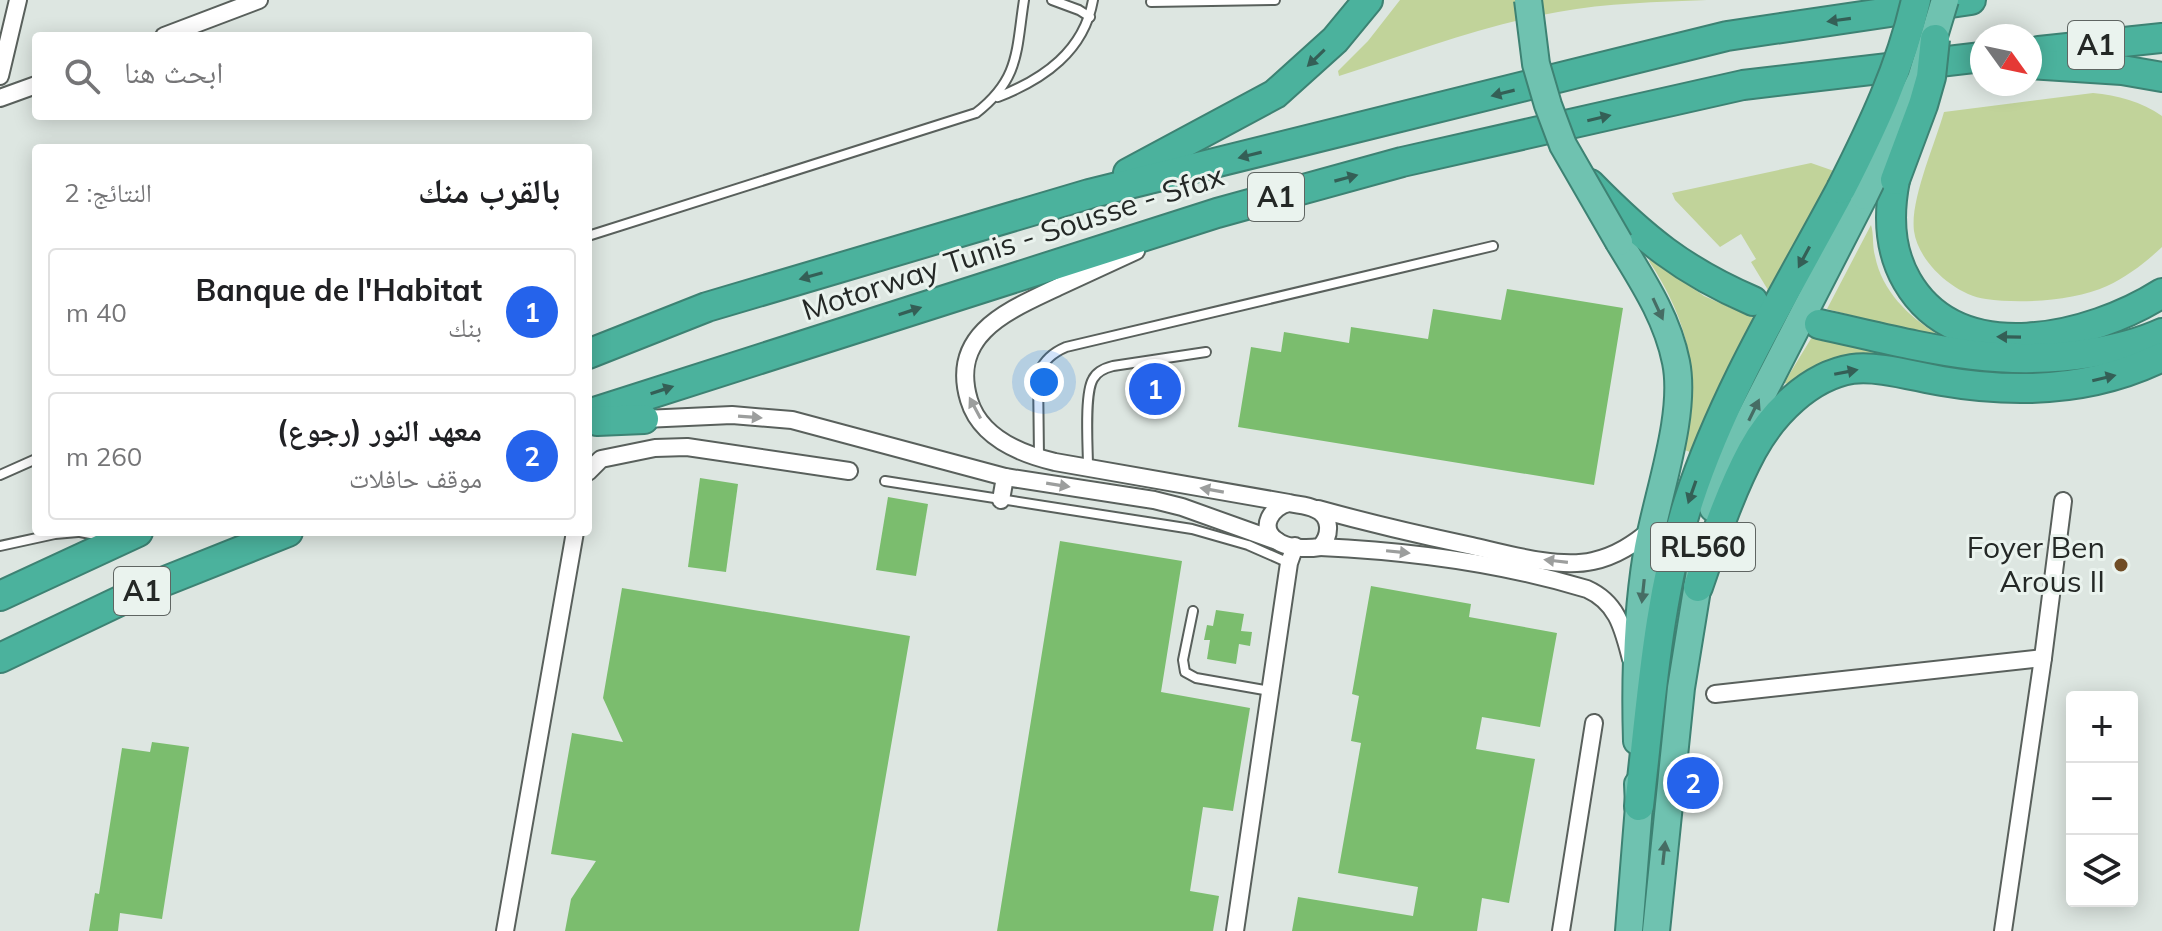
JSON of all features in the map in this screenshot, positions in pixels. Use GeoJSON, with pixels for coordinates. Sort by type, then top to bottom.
{"type":"FeatureCollection","features":[{"type":"Feature","properties":{"kind":"highway"},"geometry":{"type":"LineString","coordinates":[[1089,194],[1275,94],[1316,59],[1368,0]]}},
{"type":"Feature","properties":{"kind":"highway"},"geometry":{"type":"LineString","coordinates":[[1528,0],[1536,64],[1548,105],[1563,145],[1584,178],[1628,236],[1753,301]]}},
{"type":"Feature","properties":{"kind":"highway"},"geometry":{"type":"LineString","coordinates":[[1639,806],[1667,585],[1702,462],[1733,390],[1852,192],[1867,138],[1887,93],[1916,0]]}},
{"type":"Feature","properties":{"kind":"highway","name":"RL560"},"geometry":{"type":"LineString","coordinates":[[1656,931],[1681,688],[1703,547],[1732,453],[1852,192],[1921,79],[1945,0]]}},
{"type":"Feature","properties":{"kind":"highway","name":"Motorway Tunis - Sousse - Sfax"},"geometry":{"type":"LineString","coordinates":[[592,352],[707,307],[1089,194],[1727,36],[1971,0]]}},
{"type":"Feature","properties":{"kind":"highway","name":"A1"},"geometry":{"type":"LineString","coordinates":[[2042,51],[2162,38]]}},
{"type":"Feature","properties":{"kind":"highway"},"geometry":{"type":"LineString","coordinates":[[1935,39],[1931,77],[1890,202],[1890,223],[1897,259],[1910,287],[1932,311],[1962,329],[1997,337],[2070,332],[2119,316],[2162,293]]}},
{"type":"Feature","properties":{"kind":"highway","name":"Motorway Tunis - Sousse - Sfax"},"geometry":{"type":"LineString","coordinates":[[592,413],[1217,213],[1402,162],[1743,85],[1970,59]]}},
{"type":"Feature","properties":{"kind":"highway"},"geometry":{"type":"LineString","coordinates":[[2042,65],[2122,70],[2162,77]]}},
{"type":"Feature","properties":{"kind":"highway","name":"RL560"},"geometry":{"type":"LineString","coordinates":[[1628,236],[1677,363],[1674,427],[1645,574],[1635,675],[1639,806],[1629,931]]}},
{"type":"Feature","properties":{"kind":"highway"},"geometry":{"type":"LineString","coordinates":[[1819,324],[1937,350],[1985,358],[2029,360],[2111,349],[2162,333]]}},
{"type":"Feature","properties":{"kind":"highway"},"geometry":{"type":"LineString","coordinates":[[1698,587],[1725,512],[1753,449],[1783,409],[1805,389],[1829,375],[1855,369],[1971,386],[2023,389],[2067,387],[2119,375],[2162,357]]}},
{"type":"Feature","properties":{"kind":"highway"},"geometry":{"type":"LineString","coordinates":[[592,422],[644,419]]}},
{"type":"Feature","properties":{"kind":"highway","name":"A1"},"geometry":{"type":"LineString","coordinates":[[0,596],[128,536]]}},
{"type":"Feature","properties":{"kind":"highway","name":"A1"},"geometry":{"type":"LineString","coordinates":[[0,658],[145,589],[278,536]]}},
{"type":"Feature","properties":{"kind":"street"},"geometry":{"type":"LineString","coordinates":[[0,76],[18,0]]}},
{"type":"Feature","properties":{"kind":"street"},"geometry":{"type":"LineString","coordinates":[[175,32],[259,0]]}},
{"type":"Feature","properties":{"kind":"street"},"geometry":{"type":"LineString","coordinates":[[0,98],[32,86]]}},
{"type":"Feature","properties":{"kind":"street"},"geometry":{"type":"LineString","coordinates":[[1217,213],[1010,310],[980,334],[969,356],[966,381],[971,405],[992,432],[1020,452],[1039,458],[1315,508],[1406,533],[1515,556],[1590,562],[1631,546],[1653,528]]}},
{"type":"Feature","properties":{"kind":"street"},"geometry":{"type":"LineString","coordinates":[[644,419],[732,415],[792,420],[1005,477],[1154,500],[1203,513],[1295,546],[1395,552],[1447,559],[1587,589],[1603,598],[1616,613],[1635,675]]}},
{"type":"Feature","properties":{"kind":"street"},"geometry":{"type":"LineString","coordinates":[[592,468],[601,459],[655,448],[687,447],[849,471]]}},
{"type":"Feature","properties":{"kind":"street"},"geometry":{"type":"LineString","coordinates":[[1001,500],[1005,477]]}},
{"type":"Feature","properties":{"kind":"street"},"geometry":{"type":"LineString","coordinates":[[2003,931],[2063,501]]}},
{"type":"Feature","properties":{"kind":"street"},"geometry":{"type":"LineString","coordinates":[[1277,541],[1268,529],[1268,521],[1275,508],[1289,503]]}},
{"type":"Feature","properties":{"kind":"street"},"geometry":{"type":"LineString","coordinates":[[1315,508],[1323,514],[1329,527],[1325,542],[1320,547]]}},
{"type":"Feature","properties":{"kind":"street"},"geometry":{"type":"LineString","coordinates":[[505,931],[574,536]]}},
{"type":"Feature","properties":{"kind":"street"},"geometry":{"type":"LineString","coordinates":[[1235,931],[1289,563],[1295,546]]}},
{"type":"Feature","properties":{"kind":"street"},"geometry":{"type":"LineString","coordinates":[[1715,694],[2043,658]]}},
{"type":"Feature","properties":{"kind":"street"},"geometry":{"type":"LineString","coordinates":[[1561,931],[1594,723]]}},
{"type":"Feature","properties":{"kind":"lane"},"geometry":{"type":"LineString","coordinates":[[996,97],[1010,77],[1024,0]]}},
{"type":"Feature","properties":{"kind":"lane"},"geometry":{"type":"LineString","coordinates":[[1052,0],[1090,17]]}},
{"type":"Feature","properties":{"kind":"lane"},"geometry":{"type":"LineString","coordinates":[[592,235],[976,113],[996,97],[1026,84],[1054,66],[1082,35],[1093,0]]}},
{"type":"Feature","properties":{"kind":"lane"},"geometry":{"type":"LineString","coordinates":[[1151,2],[1275,0]]}},
{"type":"Feature","properties":{"kind":"lane"},"geometry":{"type":"LineString","coordinates":[[1039,458],[1036,386],[1044,361],[1054,352],[1493,246]]}},
{"type":"Feature","properties":{"kind":"lane"},"geometry":{"type":"LineString","coordinates":[[1088,468],[1089,391],[1099,371],[1113,366],[1206,352]]}},
{"type":"Feature","properties":{"kind":"lane"},"geometry":{"type":"LineString","coordinates":[[0,475],[32,461]]}},
{"type":"Feature","properties":{"kind":"lane"},"geometry":{"type":"LineString","coordinates":[[885,481],[1192,529],[1248,545],[1289,563]]}},
{"type":"Feature","properties":{"kind":"lane"},"geometry":{"type":"LineString","coordinates":[[0,546],[46,536]]}},
{"type":"Feature","properties":{"kind":"lane"},"geometry":{"type":"LineString","coordinates":[[1193,611],[1183,660],[1185,672],[1196,678],[1270,691]]}},
{"type":"Feature","properties":{"kind":"green space"},"geometry":{"type":"Polygon","coordinates":[[[1400,0],[1707,0],[1632,3],[1558,12],[1448,40],[1339,76],[1338,71],[1368,41],[1400,0]]]}},
{"type":"Feature","properties":{"kind":"green space"},"geometry":{"type":"Polygon","coordinates":[[[2093,93],[2129,100],[2162,116],[2162,247],[2136,269],[2114,282],[2094,291],[2064,298],[2031,301],[1986,299],[1951,284],[1930,265],[1914,231],[1919,188],[1944,112],[2093,93]]]}},
{"type":"Feature","properties":{"kind":"green space"},"geometry":{"type":"Polygon","coordinates":[[[1811,163],[1834,171],[1768,290],[1751,262],[1756,259],[1741,234],[1720,247],[1675,200],[1672,193],[1811,163]]]}},
{"type":"Feature","properties":{"kind":"green space"},"geometry":{"type":"Polygon","coordinates":[[[1871,225],[1878,269],[1890,291],[1916,319],[1937,334],[1935,337],[1827,309],[1871,225]]]}},
{"type":"Feature","properties":{"kind":"green space"},"geometry":{"type":"Polygon","coordinates":[[[1651,258],[1704,296],[1754,318],[1690,452],[1682,449],[1692,399],[1688,351],[1673,305],[1649,261],[1651,258]]]}},
{"type":"Feature","properties":{"kind":"green space"},"geometry":{"type":"Polygon","coordinates":[[[1812,337],[1901,358],[1842,360],[1814,368],[1788,384],[1784,383],[1812,337]]]}},
{"type":"Feature","properties":{"kind":"building"},"geometry":{"type":"Polygon","coordinates":[[[1507,289],[1623,308],[1594,485],[1238,427],[1251,347],[1281,352],[1284,332],[1349,343],[1351,327],[1428,339],[1433,309],[1501,320],[1507,289]]]}},
{"type":"Feature","properties":{"kind":"building"},"geometry":{"type":"Polygon","coordinates":[[[700,478],[738,484],[726,572],[688,567],[700,478]]]}},
{"type":"Feature","properties":{"kind":"building"},"geometry":{"type":"Polygon","coordinates":[[[888,497],[928,504],[916,576],[876,570],[888,497]]]}},
{"type":"Feature","properties":{"kind":"building"},"geometry":{"type":"Polygon","coordinates":[[[1060,541],[1182,561],[1161,692],[1250,708],[1233,811],[1203,807],[1190,891],[1219,896],[1213,931],[997,931],[1060,541]]]}},
{"type":"Feature","properties":{"kind":"building"},"geometry":{"type":"Polygon","coordinates":[[[1371,586],[1471,604],[1469,617],[1557,633],[1540,727],[1482,717],[1476,749],[1535,759],[1509,903],[1482,898],[1477,931],[1292,931],[1298,897],[1413,916],[1418,887],[1338,873],[1361,743],[1351,741],[1359,696],[1352,694],[1371,586]]]}},
{"type":"Feature","properties":{"kind":"building"},"geometry":{"type":"Polygon","coordinates":[[[622,588],[910,636],[859,931],[565,931],[571,899],[596,861],[551,854],[572,733],[623,742],[603,698],[622,588]]]}},
{"type":"Feature","properties":{"kind":"building"},"geometry":{"type":"Polygon","coordinates":[[[1216,610],[1244,614],[1241,631],[1252,632],[1250,646],[1239,644],[1236,664],[1207,659],[1210,640],[1204,640],[1207,625],[1213,626],[1216,610]]]}},
{"type":"Feature","properties":{"kind":"building"},"geometry":{"type":"Polygon","coordinates":[[[152,742],[189,747],[162,919],[120,913],[118,931],[89,931],[95,893],[99,894],[122,748],[150,752],[152,742]]]}},
{"type":"Feature","properties":{"kind":"place","name":"Banque de l'Habitat"},"geometry":{"type":"Point","coordinates":[1155,389]}},
{"type":"Feature","properties":{"kind":"place","name":"Foyer Ben Arous II"},"geometry":{"type":"Point","coordinates":[2121,565]}},
{"type":"Feature","properties":{"kind":"place","name":"معهد النور (رجوع)"},"geometry":{"type":"Point","coordinates":[1693,783]}}]}
